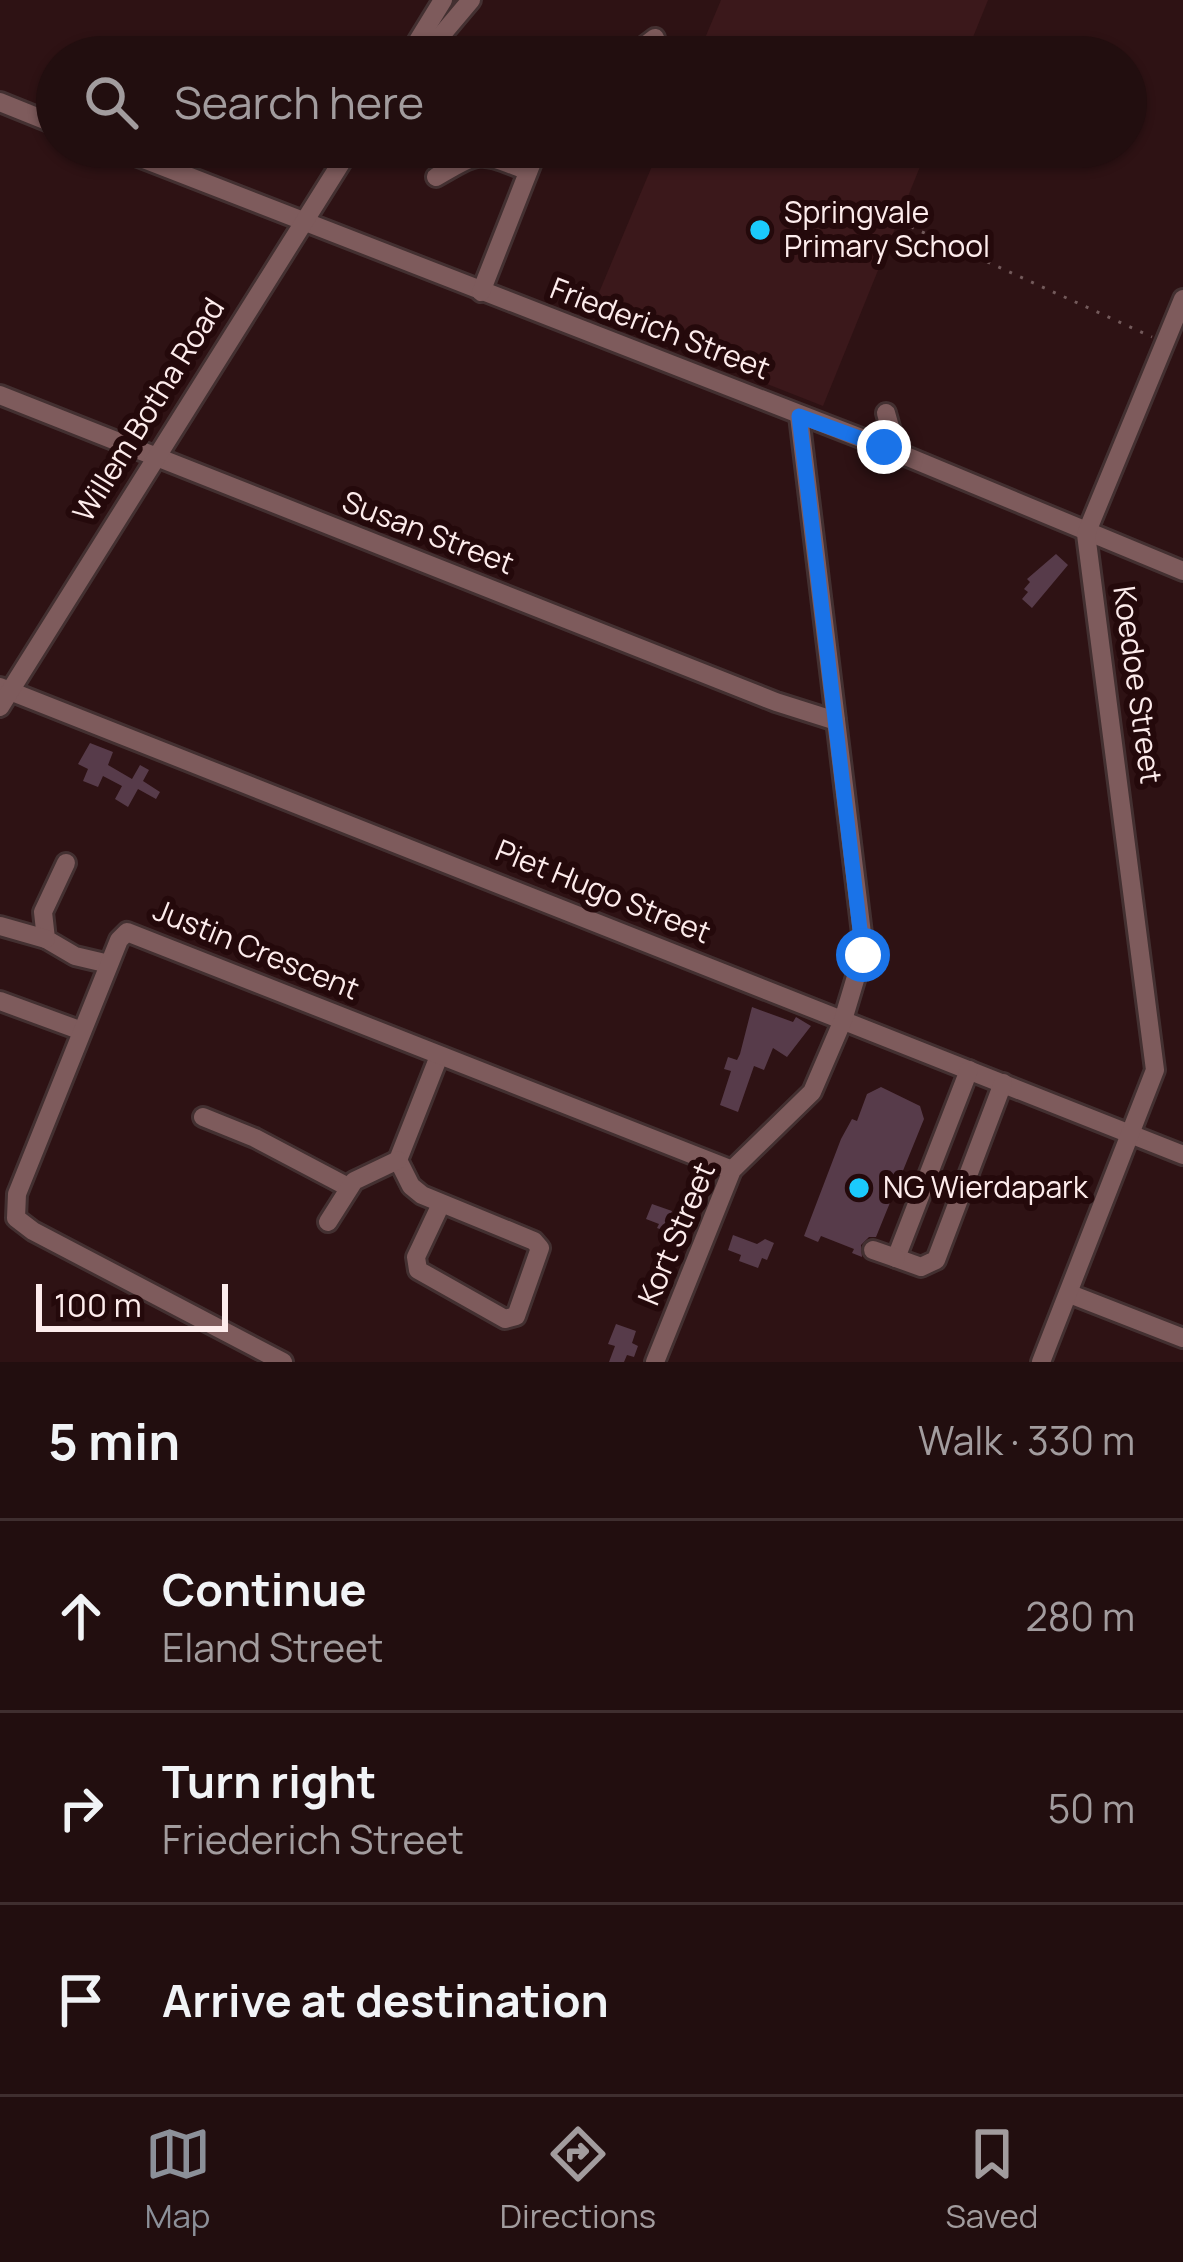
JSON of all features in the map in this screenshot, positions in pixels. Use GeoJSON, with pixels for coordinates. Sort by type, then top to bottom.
{"type":"FeatureCollection","features":[{"type":"Feature","properties":{"kind":"street"},"geometry":{"type":"LineString","coordinates":[[426,36],[458,0]]}},
{"type":"Feature","properties":{"kind":"street"},"geometry":{"type":"LineString","coordinates":[[436,36],[458,0]]}},
{"type":"Feature","properties":{"kind":"street"},"geometry":{"type":"LineString","coordinates":[[0,102],[36,116]]}},
{"type":"Feature","properties":{"kind":"street","name":"Friederich Street"},"geometry":{"type":"LineString","coordinates":[[166,168],[888,449],[1183,571]]}},
{"type":"Feature","properties":{"kind":"street","name":"Willem Botha Road"},"geometry":{"type":"LineString","coordinates":[[3,695],[338,168]]}},
{"type":"Feature","properties":{"kind":"street"},"geometry":{"type":"LineString","coordinates":[[436,177],[451,168]]}},
{"type":"Feature","properties":{"kind":"street"},"geometry":{"type":"LineString","coordinates":[[520,168],[528,171]]}},
{"type":"Feature","properties":{"kind":"street"},"geometry":{"type":"LineString","coordinates":[[481,292],[529,168]]}},
{"type":"Feature","properties":{"kind":"street"},"geometry":{"type":"LineString","coordinates":[[1086,534],[1183,299]]}},
{"type":"Feature","properties":{"kind":"street","name":"Susan Street"},"geometry":{"type":"LineString","coordinates":[[0,395],[776,702],[836,721]]}},
{"type":"Feature","properties":{"kind":"street"},"geometry":{"type":"LineString","coordinates":[[886,413],[891,431],[888,449]]}},
{"type":"Feature","properties":{"kind":"street","name":"Kort Street"},"geometry":{"type":"LineString","coordinates":[[655,1362],[732,1170],[807,1100],[843,1020],[864,944],[799,416]]}},
{"type":"Feature","properties":{"kind":"street"},"geometry":{"type":"LineString","coordinates":[[888,449],[914,424]]}},
{"type":"Feature","properties":{"kind":"street","name":"Koedoe Street"},"geometry":{"type":"LineString","coordinates":[[1041,1362],[1152,1086],[1156,1054],[1086,534]]}},
{"type":"Feature","properties":{"kind":"street","name":"Piet Hugo Street"},"geometry":{"type":"LineString","coordinates":[[3,695],[1183,1155]]}},
{"type":"Feature","properties":{"kind":"street"},"geometry":{"type":"LineString","coordinates":[[46,939],[43,912],[66,863]]}},
{"type":"Feature","properties":{"kind":"street"},"geometry":{"type":"LineString","coordinates":[[0,926],[46,939],[75,956],[109,964],[9,1192],[16,1218],[283,1362]]}},
{"type":"Feature","properties":{"kind":"street","name":"Justin Crescent"},"geometry":{"type":"LineString","coordinates":[[109,964],[119,940],[132,932],[732,1170]]}},
{"type":"Feature","properties":{"kind":"street"},"geometry":{"type":"LineString","coordinates":[[0,1001],[82,1030]]}},
{"type":"Feature","properties":{"kind":"street"},"geometry":{"type":"LineString","coordinates":[[328,1222],[347,1187],[398,1160],[439,1056]]}},
{"type":"Feature","properties":{"kind":"street"},"geometry":{"type":"LineString","coordinates":[[896,1258],[969,1070]]}},
{"type":"Feature","properties":{"kind":"street"},"geometry":{"type":"LineString","coordinates":[[873,1250],[921,1267],[932,1265],[1003,1083]]}},
{"type":"Feature","properties":{"kind":"street"},"geometry":{"type":"LineString","coordinates":[[203,1117],[255,1138],[347,1187]]}},
{"type":"Feature","properties":{"kind":"street"},"geometry":{"type":"LineString","coordinates":[[398,1160],[412,1186],[441,1204],[534,1241],[540,1248],[516,1316],[505,1319],[418,1270],[416,1257],[441,1204]]}},
{"type":"Feature","properties":{"kind":"street"},"geometry":{"type":"LineString","coordinates":[[1070,1294],[1183,1338]]}},
{"type":"Feature","properties":{"kind":"path"},"geometry":{"type":"LineString","coordinates":[[911,227],[1165,343]]}},
{"type":"Feature","properties":{"kind":"shaded area"},"geometry":{"type":"Polygon","coordinates":[[[721,0],[988,0],[973,36],[706,36],[721,0]]]}},
{"type":"Feature","properties":{"kind":"shaded area","name":"Springvale Primary School"},"geometry":{"type":"Polygon","coordinates":[[[651,168],[919,168],[823,406],[590,314],[651,168]]]}},
{"type":"Feature","properties":{"kind":"building"},"geometry":{"type":"Polygon","coordinates":[[[1056,554],[1068,565],[1032,608],[1022,599],[1028,592],[1024,589],[1030,582],[1027,579],[1056,554]]]}},
{"type":"Feature","properties":{"kind":"building"},"geometry":{"type":"Polygon","coordinates":[[[90,743],[113,752],[108,765],[132,779],[140,765],[149,770],[143,781],[160,792],[156,799],[138,789],[128,807],[115,799],[122,786],[103,776],[98,787],[83,781],[88,769],[78,764],[90,743]]]}},
{"type":"Feature","properties":{"kind":"building"},"geometry":{"type":"Polygon","coordinates":[[[752,1007],[793,1022],[796,1017],[811,1026],[787,1057],[773,1048],[764,1070],[754,1066],[738,1112],[720,1105],[731,1071],[724,1069],[728,1057],[737,1060],[740,1054],[752,1007]]]}},
{"type":"Feature","properties":{"kind":"building","name":"NG Wierdapark"},"geometry":{"type":"Polygon","coordinates":[[[881,1087],[920,1106],[924,1119],[876,1237],[861,1245],[862,1257],[821,1236],[818,1242],[804,1236],[841,1139],[852,1119],[857,1121],[867,1094],[881,1087]]]}},
{"type":"Feature","properties":{"kind":"building"},"geometry":{"type":"Polygon","coordinates":[[[652,1204],[672,1211],[670,1216],[680,1220],[677,1244],[665,1239],[668,1232],[657,1228],[659,1224],[646,1219],[652,1204]]]}},
{"type":"Feature","properties":{"kind":"building"},"geometry":{"type":"Polygon","coordinates":[[[733,1235],[757,1244],[765,1239],[774,1243],[767,1260],[762,1258],[758,1268],[739,1261],[741,1255],[728,1250],[733,1235]]]}},
{"type":"Feature","properties":{"kind":"building"},"geometry":{"type":"Polygon","coordinates":[[[616,1324],[636,1331],[634,1357],[627,1355],[624,1362],[609,1362],[615,1346],[608,1344],[616,1324]]]}},
{"type":"Feature","properties":{"kind":"place","name":"Springvale Primary School"},"geometry":{"type":"Point","coordinates":[760,230]}},
{"type":"Feature","properties":{"kind":"place","name":"NG Wierdapark"},"geometry":{"type":"Point","coordinates":[859,1188]}},
{"type":"Feature","properties":{"kind":"route"},"geometry":{"type":"LineString","coordinates":[[863,955],[799,416],[884,447]]}}]}
